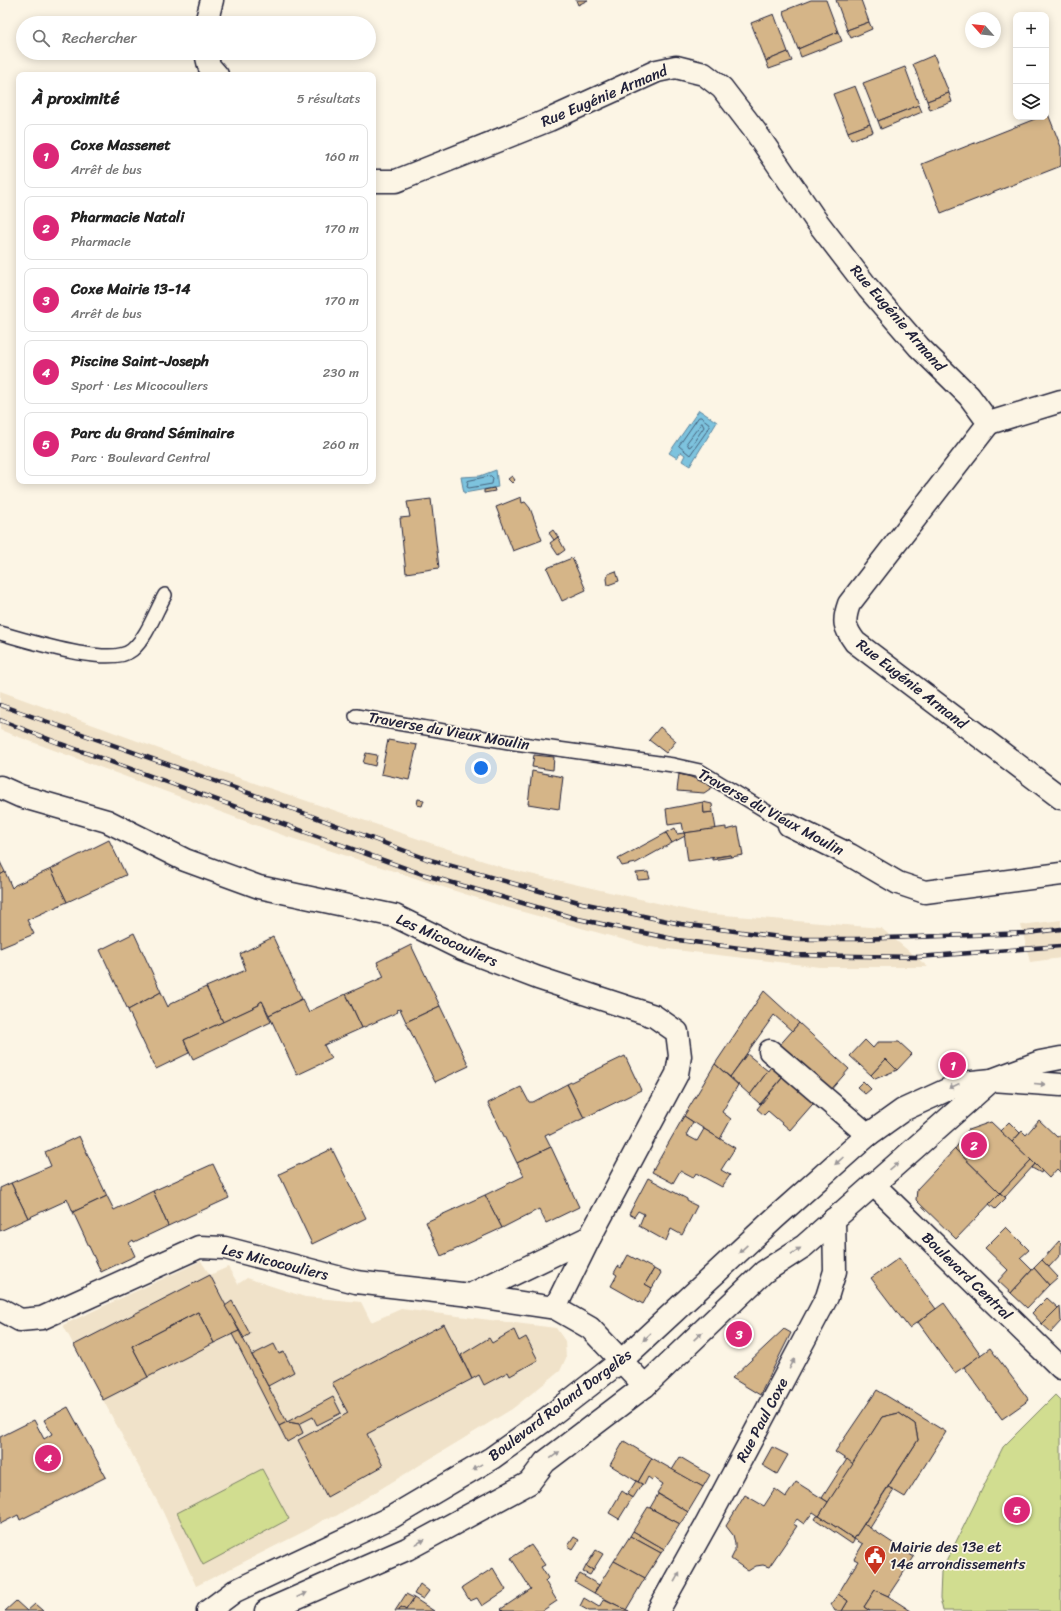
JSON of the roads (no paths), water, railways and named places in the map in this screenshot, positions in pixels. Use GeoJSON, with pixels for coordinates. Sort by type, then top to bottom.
{"type":"FeatureCollection","features":[{"type":"Feature","properties":{"kind":"street"},"geometry":{"type":"LineString","coordinates":[[208,16],[212,0]]}},
{"type":"Feature","properties":{"kind":"street"},"geometry":{"type":"LineString","coordinates":[[208,60],[209,66],[214,72]]}},
{"type":"Feature","properties":{"kind":"street","name":"Rue Eugénie Armand"},"geometry":{"type":"LineString","coordinates":[[376,181],[396,182],[549,120],[657,71],[676,67],[704,74],[722,88],[750,125],[815,219],[868,288],[919,347],[969,396],[989,423],[849,604],[844,618],[848,632],[855,642],[1061,798]]}},
{"type":"Feature","properties":{"kind":"street"},"geometry":{"type":"LineString","coordinates":[[989,423],[1061,400]]}},
{"type":"Feature","properties":{"kind":"street","name":"Les Micocouliers"},"geometry":{"type":"LineString","coordinates":[[0,787],[20,796],[107,820],[185,860],[259,887],[395,916],[462,949],[538,978],[654,1016],[677,1032],[680,1056],[677,1074],[590,1237],[555,1308]]}},
{"type":"Feature","properties":{"kind":"street","name":"Traverse du Vieux Moulin"},"geometry":{"type":"LineString","coordinates":[[789,825],[850,855],[898,883],[925,892],[1061,874]]}},
{"type":"Feature","properties":{"kind":"street"},"geometry":{"type":"LineString","coordinates":[[770,1051],[868,1135]]}},
{"type":"Feature","properties":{"kind":"street"},"geometry":{"type":"LineString","coordinates":[[266,1611],[407,1549],[529,1483],[545,1462],[645,1386],[764,1272],[804,1246],[992,1080],[1040,1062],[1061,1058]]}},
{"type":"Feature","properties":{"kind":"street"},"geometry":{"type":"LineString","coordinates":[[992,1080],[1061,1085]]}},
{"type":"Feature","properties":{"kind":"street","name":"Boulevard Roland Dorgelès"},"geometry":{"type":"LineString","coordinates":[[208,1611],[236,1591],[392,1517],[492,1458],[545,1420],[622,1360],[775,1218],[868,1135],[903,1110],[962,1083],[992,1080]]}},
{"type":"Feature","properties":{"kind":"street","name":"Boulevard Central"},"geometry":{"type":"LineString","coordinates":[[873,1184],[1061,1368]]}},
{"type":"Feature","properties":{"kind":"street","name":"Rue Paul Coxe"},"geometry":{"type":"LineString","coordinates":[[658,1611],[707,1523],[827,1297],[835,1270],[834,1219]]}},
{"type":"Feature","properties":{"kind":"street"},"geometry":{"type":"LineString","coordinates":[[470,1295],[590,1237]]}},
{"type":"Feature","properties":{"kind":"street","name":"Les Micocouliers"},"geometry":{"type":"LineString","coordinates":[[0,1309],[20,1320],[42,1318],[199,1247],[225,1248],[356,1282],[470,1295],[555,1308],[590,1328],[622,1360],[645,1386]]}},
{"type":"Feature","properties":{"kind":"lane"},"geometry":{"type":"LineString","coordinates":[[0,633],[72,652],[110,657],[131,651],[143,637],[165,595]]}},
{"type":"Feature","properties":{"kind":"lane","name":"Traverse du Vieux Moulin"},"geometry":{"type":"LineString","coordinates":[[356,716],[515,743],[673,765],[700,771],[789,825]]}},
{"type":"Feature","properties":{"kind":"water"},"geometry":{"type":"Polygon","coordinates":[[[699,410],[717,422],[690,466],[682,461],[685,455],[681,452],[677,458],[669,453],[699,410]]]}},
{"type":"Feature","properties":{"kind":"water"},"geometry":{"type":"Polygon","coordinates":[[[496,470],[498,487],[464,493],[461,477],[480,476],[496,470]]]}},
{"type":"Feature","properties":{"kind":"railway"},"geometry":{"type":"LineString","coordinates":[[0,705],[274,802],[427,859],[582,903],[681,924],[795,939],[857,939],[1028,933],[1061,929]]}},
{"type":"Feature","properties":{"kind":"railway"},"geometry":{"type":"LineString","coordinates":[[0,720],[56,742],[422,874],[578,919],[678,940],[794,955],[918,957],[1061,946]]}},
{"type":"Feature","properties":{"kind":"place","name":"Coxe Massenet"},"geometry":{"type":"Point","coordinates":[953,1065]}},
{"type":"Feature","properties":{"kind":"place","name":"Pharmacie Natali"},"geometry":{"type":"Point","coordinates":[974,1145]}},
{"type":"Feature","properties":{"kind":"place","name":"Coxe Mairie 13-14"},"geometry":{"type":"Point","coordinates":[739,1334]}},
{"type":"Feature","properties":{"kind":"place","name":"Piscine Saint-Joseph"},"geometry":{"type":"Point","coordinates":[48,1458]}},
{"type":"Feature","properties":{"kind":"place","name":"Parc du Grand Séminaire"},"geometry":{"type":"Point","coordinates":[1017,1510]}},
{"type":"Feature","properties":{"kind":"place","name":"Mairie des 13e et 14e arrondissements"},"geometry":{"type":"Point","coordinates":[875,1576]}}]}
